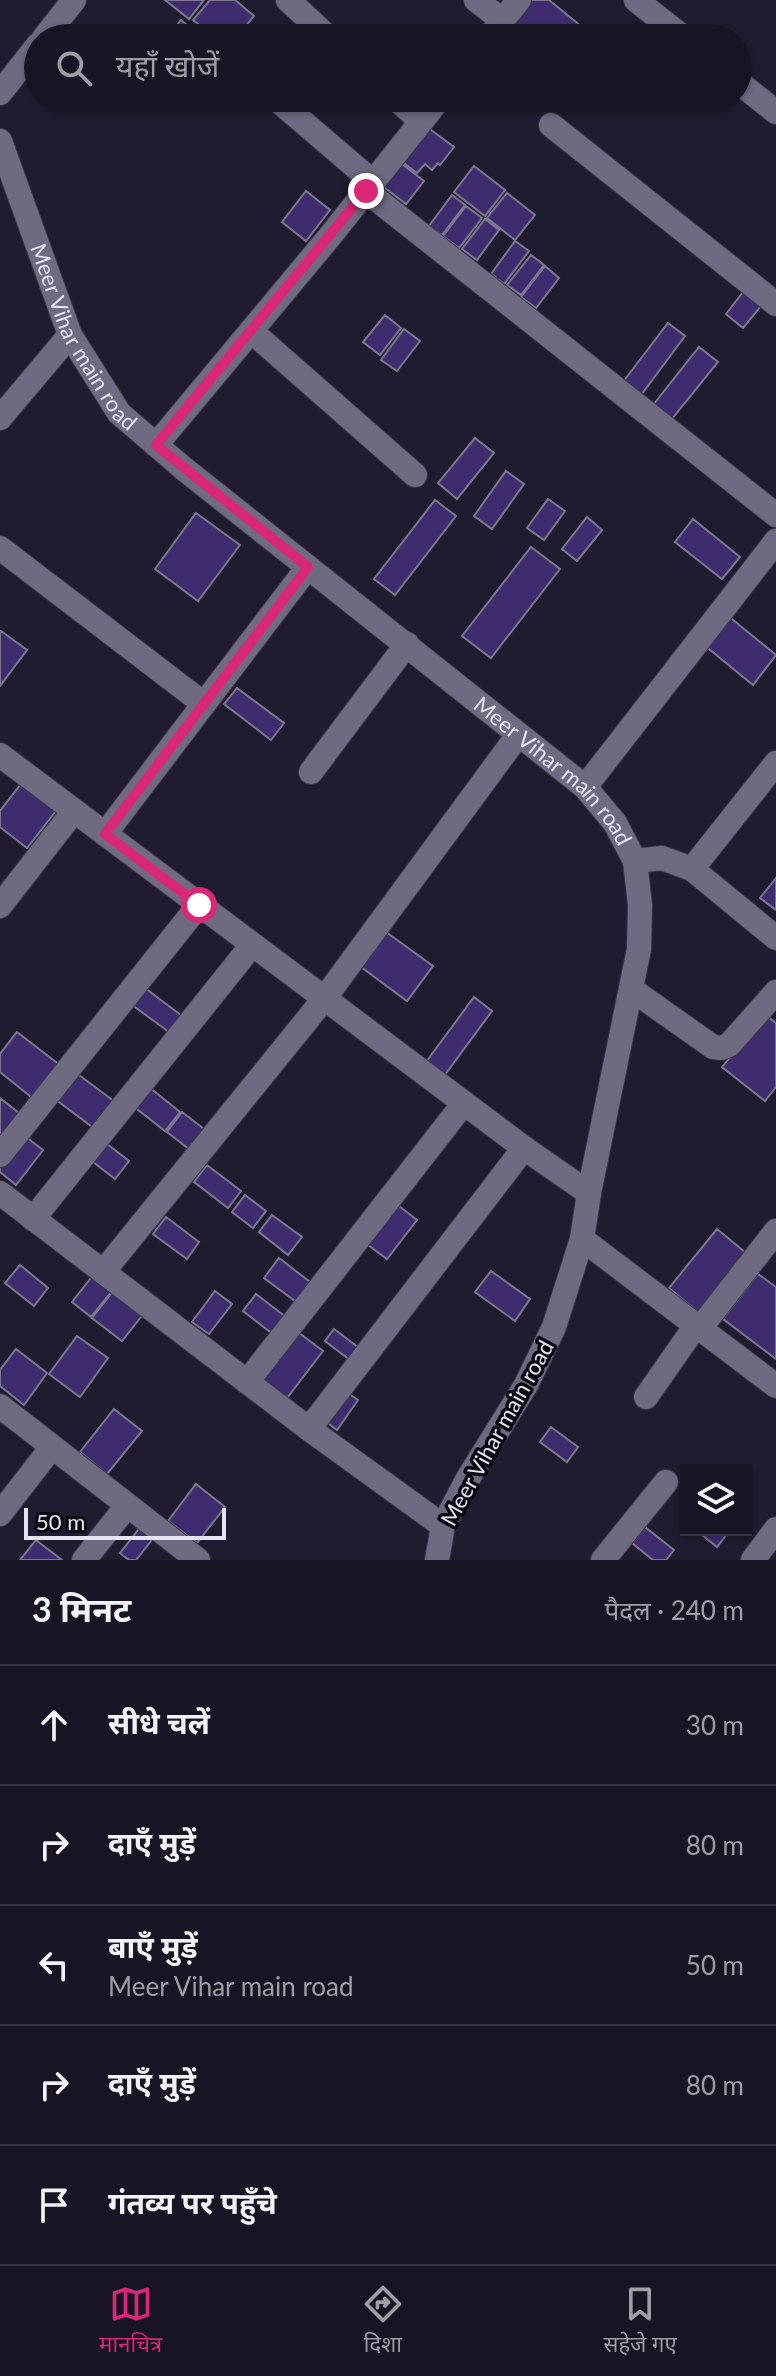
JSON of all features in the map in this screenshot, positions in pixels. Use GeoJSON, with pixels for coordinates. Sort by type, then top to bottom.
{"type":"FeatureCollection","features":[{"type":"Feature","properties":{"kind":"street"},"geometry":{"type":"LineString","coordinates":[[55,24],[74,0]]}},
{"type":"Feature","properties":{"kind":"street"},"geometry":{"type":"LineString","coordinates":[[288,0],[314,24]]}},
{"type":"Feature","properties":{"kind":"street"},"geometry":{"type":"LineString","coordinates":[[476,0],[492,24]]}},
{"type":"Feature","properties":{"kind":"street"},"geometry":{"type":"LineString","coordinates":[[499,24],[519,0]]}},
{"type":"Feature","properties":{"kind":"street"},"geometry":{"type":"LineString","coordinates":[[636,0],[666,24]]}},
{"type":"Feature","properties":{"kind":"street"},"geometry":{"type":"LineString","coordinates":[[0,93],[24,63]]}},
{"type":"Feature","properties":{"kind":"street"},"geometry":{"type":"LineString","coordinates":[[752,93],[776,112]]}},
{"type":"Feature","properties":{"kind":"street"},"geometry":{"type":"LineString","coordinates":[[290,112],[370,186],[776,515]]}},
{"type":"Feature","properties":{"kind":"street"},"geometry":{"type":"LineString","coordinates":[[411,112],[421,121]]}},
{"type":"Feature","properties":{"kind":"street"},"geometry":{"type":"LineString","coordinates":[[156,445],[428,112]]}},
{"type":"Feature","properties":{"kind":"street"},"geometry":{"type":"LineString","coordinates":[[551,125],[776,304]]}},
{"type":"Feature","properties":{"kind":"street","name":"Meer Vihar main road"},"geometry":{"type":"LineString","coordinates":[[0,141],[70,335],[119,413],[585,787],[615,823],[635,861],[640,905],[639,949],[582,1239],[554,1327],[526,1385],[467,1480],[443,1526],[437,1560]]}},
{"type":"Feature","properties":{"kind":"street"},"geometry":{"type":"LineString","coordinates":[[251,331],[415,475]]}},
{"type":"Feature","properties":{"kind":"street"},"geometry":{"type":"LineString","coordinates":[[0,418],[70,335]]}},
{"type":"Feature","properties":{"kind":"street"},"geometry":{"type":"LineString","coordinates":[[585,787],[775,544]]}},
{"type":"Feature","properties":{"kind":"street"},"geometry":{"type":"LineString","coordinates":[[0,548],[204,704]]}},
{"type":"Feature","properties":{"kind":"street"},"geometry":{"type":"LineString","coordinates":[[105,834],[308,567]]}},
{"type":"Feature","properties":{"kind":"street"},"geometry":{"type":"LineString","coordinates":[[311,772],[407,644]]}},
{"type":"Feature","properties":{"kind":"street"},"geometry":{"type":"LineString","coordinates":[[103,1272],[324,999],[518,735]]}},
{"type":"Feature","properties":{"kind":"street"},"geometry":{"type":"LineString","coordinates":[[0,755],[524,1148],[589,1193]]}},
{"type":"Feature","properties":{"kind":"street"},"geometry":{"type":"LineString","coordinates":[[692,869],[776,763]]}},
{"type":"Feature","properties":{"kind":"street"},"geometry":{"type":"LineString","coordinates":[[0,906],[74,811]]}},
{"type":"Feature","properties":{"kind":"street"},"geometry":{"type":"LineString","coordinates":[[635,861],[662,858],[692,869],[776,938]]}},
{"type":"Feature","properties":{"kind":"street"},"geometry":{"type":"LineString","coordinates":[[0,1155],[199,905]]}},
{"type":"Feature","properties":{"kind":"street"},"geometry":{"type":"LineString","coordinates":[[33,1219],[252,945]]}},
{"type":"Feature","properties":{"kind":"street"},"geometry":{"type":"LineString","coordinates":[[631,989],[713,1047],[721,1048],[729,1045],[776,992]]}},
{"type":"Feature","properties":{"kind":"street"},"geometry":{"type":"LineString","coordinates":[[247,1382],[464,1103]]}},
{"type":"Feature","properties":{"kind":"street"},"geometry":{"type":"LineString","coordinates":[[309,1429],[524,1148]]}},
{"type":"Feature","properties":{"kind":"street"},"geometry":{"type":"LineString","coordinates":[[0,1193],[309,1429],[443,1526]]}},
{"type":"Feature","properties":{"kind":"street"},"geometry":{"type":"LineString","coordinates":[[646,1397],[699,1325],[776,1231]]}},
{"type":"Feature","properties":{"kind":"street"},"geometry":{"type":"LineString","coordinates":[[582,1239],[776,1386]]}},
{"type":"Feature","properties":{"kind":"street"},"geometry":{"type":"LineString","coordinates":[[0,1406],[196,1560]]}},
{"type":"Feature","properties":{"kind":"street"},"geometry":{"type":"LineString","coordinates":[[0,1514],[52,1447]]}},
{"type":"Feature","properties":{"kind":"street"},"geometry":{"type":"LineString","coordinates":[[603,1560],[666,1482]]}},
{"type":"Feature","properties":{"kind":"street"},"geometry":{"type":"LineString","coordinates":[[84,1560],[127,1506]]}},
{"type":"Feature","properties":{"kind":"street"},"geometry":{"type":"LineString","coordinates":[[753,1560],[776,1529]]}},
{"type":"Feature","properties":{"kind":"building"},"geometry":{"type":"Polygon","coordinates":[[[165,0],[204,0],[189,19],[165,0]]]}},
{"type":"Feature","properties":{"kind":"building"},"geometry":{"type":"Polygon","coordinates":[[[210,0],[235,0],[254,16],[247,24],[198,24],[193,20],[210,0]]]}},
{"type":"Feature","properties":{"kind":"building"},"geometry":{"type":"Polygon","coordinates":[[[531,0],[549,0],[578,24],[512,24],[531,0]]]}},
{"type":"Feature","properties":{"kind":"building"},"geometry":{"type":"Polygon","coordinates":[[[427,127],[454,147],[440,165],[438,163],[432,170],[425,164],[417,173],[401,161],[427,127]]]}},
{"type":"Feature","properties":{"kind":"building"},"geometry":{"type":"Polygon","coordinates":[[[398,161],[424,181],[406,204],[380,184],[398,161]]]}},
{"type":"Feature","properties":{"kind":"building"},"geometry":{"type":"Polygon","coordinates":[[[474,166],[505,190],[485,216],[454,192],[474,166]]]}},
{"type":"Feature","properties":{"kind":"building"},"geometry":{"type":"Polygon","coordinates":[[[306,191],[330,210],[306,241],[282,222],[306,191]]]}},
{"type":"Feature","properties":{"kind":"building"},"geometry":{"type":"Polygon","coordinates":[[[507,193],[535,215],[515,240],[487,218],[507,193]]]}},
{"type":"Feature","properties":{"kind":"building"},"geometry":{"type":"Polygon","coordinates":[[[452,195],[465,205],[442,235],[429,226],[452,195]]]}},
{"type":"Feature","properties":{"kind":"building"},"geometry":{"type":"Polygon","coordinates":[[[466,206],[482,218],[459,248],[443,236],[466,206]]]}},
{"type":"Feature","properties":{"kind":"building"},"geometry":{"type":"Polygon","coordinates":[[[485,219],[499,230],[477,260],[462,249],[485,219]]]}},
{"type":"Feature","properties":{"kind":"building"},"geometry":{"type":"Polygon","coordinates":[[[515,241],[529,251],[504,284],[491,274],[515,241]]]}},
{"type":"Feature","properties":{"kind":"building"},"geometry":{"type":"Polygon","coordinates":[[[531,255],[544,265],[521,295],[507,285],[531,255]]]}},
{"type":"Feature","properties":{"kind":"building"},"geometry":{"type":"Polygon","coordinates":[[[545,266],[559,278],[536,308],[521,297],[545,266]]]}},
{"type":"Feature","properties":{"kind":"building"},"geometry":{"type":"Polygon","coordinates":[[[747,287],[765,301],[743,328],[726,314],[747,287]]]}},
{"type":"Feature","properties":{"kind":"building"},"geometry":{"type":"Polygon","coordinates":[[[385,315],[401,328],[380,355],[363,342],[385,315]]]}},
{"type":"Feature","properties":{"kind":"building"},"geometry":{"type":"Polygon","coordinates":[[[668,323],[685,336],[641,395],[623,382],[668,323]]]}},
{"type":"Feature","properties":{"kind":"building"},"geometry":{"type":"Polygon","coordinates":[[[404,329],[420,341],[397,371],[381,360],[404,329]]]}},
{"type":"Feature","properties":{"kind":"building"},"geometry":{"type":"Polygon","coordinates":[[[699,347],[718,362],[672,419],[653,405],[699,347]]]}},
{"type":"Feature","properties":{"kind":"building"},"geometry":{"type":"Polygon","coordinates":[[[475,438],[494,453],[457,499],[438,483],[475,438]]]}},
{"type":"Feature","properties":{"kind":"building"},"geometry":{"type":"Polygon","coordinates":[[[506,471],[524,484],[492,529],[474,516],[506,471]]]}},
{"type":"Feature","properties":{"kind":"building"},"geometry":{"type":"Polygon","coordinates":[[[548,499],[565,511],[544,540],[527,528],[548,499]]]}},
{"type":"Feature","properties":{"kind":"building"},"geometry":{"type":"Polygon","coordinates":[[[435,500],[456,516],[395,595],[374,579],[435,500]]]}},
{"type":"Feature","properties":{"kind":"building"},"geometry":{"type":"Polygon","coordinates":[[[196,513],[240,545],[198,601],[155,569],[196,513]]]}},
{"type":"Feature","properties":{"kind":"building"},"geometry":{"type":"Polygon","coordinates":[[[587,517],[602,530],[577,561],[562,549],[587,517]]]}},
{"type":"Feature","properties":{"kind":"building"},"geometry":{"type":"Polygon","coordinates":[[[693,519],[740,557],[722,579],[675,542],[693,519]]]}},
{"type":"Feature","properties":{"kind":"building"},"geometry":{"type":"Polygon","coordinates":[[[531,547],[560,569],[491,658],[462,636],[531,547]]]}},
{"type":"Feature","properties":{"kind":"building"},"geometry":{"type":"Polygon","coordinates":[[[727,615],[776,655],[753,685],[703,644],[727,615]]]}},
{"type":"Feature","properties":{"kind":"building"},"geometry":{"type":"Polygon","coordinates":[[[0,631],[27,650],[0,686],[0,631]]]}},
{"type":"Feature","properties":{"kind":"building"},"geometry":{"type":"Polygon","coordinates":[[[237,688],[284,723],[271,740],[224,704],[237,688]]]}},
{"type":"Feature","properties":{"kind":"building"},"geometry":{"type":"Polygon","coordinates":[[[24,780],[59,807],[27,848],[0,827],[0,811],[24,780]]]}},
{"type":"Feature","properties":{"kind":"building"},"geometry":{"type":"Polygon","coordinates":[[[776,878],[776,910],[760,898],[776,878]]]}},
{"type":"Feature","properties":{"kind":"building"},"geometry":{"type":"Polygon","coordinates":[[[386,932],[433,966],[407,1001],[361,967],[386,932]]]}},
{"type":"Feature","properties":{"kind":"building"},"geometry":{"type":"Polygon","coordinates":[[[141,985],[182,1016],[169,1032],[128,1002],[141,985]]]}},
{"type":"Feature","properties":{"kind":"building"},"geometry":{"type":"Polygon","coordinates":[[[474,997],[492,1011],[444,1076],[426,1062],[474,997]]]}},
{"type":"Feature","properties":{"kind":"building"},"geometry":{"type":"Polygon","coordinates":[[[765,1015],[776,1023],[776,1087],[765,1101],[722,1067],[765,1015]]]}},
{"type":"Feature","properties":{"kind":"building"},"geometry":{"type":"Polygon","coordinates":[[[17,1032],[61,1066],[35,1100],[0,1072],[0,1054],[17,1032]]]}},
{"type":"Feature","properties":{"kind":"building"},"geometry":{"type":"Polygon","coordinates":[[[75,1072],[115,1102],[95,1129],[55,1099],[75,1072]]]}},
{"type":"Feature","properties":{"kind":"building"},"geometry":{"type":"Polygon","coordinates":[[[144,1083],[180,1112],[165,1131],[128,1102],[144,1083]]]}},
{"type":"Feature","properties":{"kind":"building"},"geometry":{"type":"Polygon","coordinates":[[[0,1098],[24,1117],[0,1148],[0,1098]]]}},
{"type":"Feature","properties":{"kind":"building"},"geometry":{"type":"Polygon","coordinates":[[[182,1112],[204,1129],[189,1149],[167,1132],[182,1112]]]}},
{"type":"Feature","properties":{"kind":"building"},"geometry":{"type":"Polygon","coordinates":[[[22,1134],[43,1150],[16,1185],[0,1172],[0,1163],[22,1134]]]}},
{"type":"Feature","properties":{"kind":"building"},"geometry":{"type":"Polygon","coordinates":[[[102,1140],[129,1161],[115,1179],[88,1158],[102,1140]]]}},
{"type":"Feature","properties":{"kind":"building"},"geometry":{"type":"Polygon","coordinates":[[[207,1165],[241,1191],[228,1208],[194,1182],[207,1165]]]}},
{"type":"Feature","properties":{"kind":"building"},"geometry":{"type":"Polygon","coordinates":[[[245,1195],[266,1211],[253,1228],[232,1212],[245,1195]]]}},
{"type":"Feature","properties":{"kind":"building"},"geometry":{"type":"Polygon","coordinates":[[[395,1203],[417,1220],[387,1259],[364,1242],[395,1203]]]}},
{"type":"Feature","properties":{"kind":"building"},"geometry":{"type":"Polygon","coordinates":[[[272,1215],[302,1237],[288,1255],[259,1232],[272,1215]]]}},
{"type":"Feature","properties":{"kind":"building"},"geometry":{"type":"Polygon","coordinates":[[[166,1217],[199,1242],[187,1259],[153,1234],[166,1217]]]}},
{"type":"Feature","properties":{"kind":"building"},"geometry":{"type":"Polygon","coordinates":[[[717,1229],[746,1253],[698,1312],[669,1288],[717,1229]]]}},
{"type":"Feature","properties":{"kind":"building"},"geometry":{"type":"Polygon","coordinates":[[[279,1258],[314,1285],[299,1304],[264,1278],[279,1258]]]}},
{"type":"Feature","properties":{"kind":"building"},"geometry":{"type":"Polygon","coordinates":[[[20,1265],[48,1288],[34,1306],[5,1283],[20,1265]]]}},
{"type":"Feature","properties":{"kind":"building"},"geometry":{"type":"Polygon","coordinates":[[[98,1269],[117,1285],[91,1317],[72,1302],[98,1269]]]}},
{"type":"Feature","properties":{"kind":"building"},"geometry":{"type":"Polygon","coordinates":[[[491,1271],[530,1299],[515,1321],[475,1292],[491,1271]]]}},
{"type":"Feature","properties":{"kind":"building"},"geometry":{"type":"Polygon","coordinates":[[[758,1274],[776,1287],[776,1359],[723,1319],[758,1274]]]}},
{"type":"Feature","properties":{"kind":"building"},"geometry":{"type":"Polygon","coordinates":[[[118,1285],[148,1308],[122,1341],[92,1318],[118,1285]]]}},
{"type":"Feature","properties":{"kind":"building"},"geometry":{"type":"Polygon","coordinates":[[[215,1291],[232,1304],[209,1334],[192,1322],[215,1291]]]}},
{"type":"Feature","properties":{"kind":"building"},"geometry":{"type":"Polygon","coordinates":[[[256,1294],[287,1318],[274,1335],[243,1311],[256,1294]]]}},
{"type":"Feature","properties":{"kind":"building"},"geometry":{"type":"Polygon","coordinates":[[[334,1329],[359,1348],[350,1360],[325,1341],[334,1329]]]}},
{"type":"Feature","properties":{"kind":"building"},"geometry":{"type":"Polygon","coordinates":[[[295,1330],[323,1351],[287,1398],[259,1377],[295,1330]]]}},
{"type":"Feature","properties":{"kind":"building"},"geometry":{"type":"Polygon","coordinates":[[[77,1336],[108,1358],[80,1397],[49,1374],[77,1336]]]}},
{"type":"Feature","properties":{"kind":"building"},"geometry":{"type":"Polygon","coordinates":[[[16,1349],[47,1373],[24,1405],[0,1386],[0,1370],[16,1349]]]}},
{"type":"Feature","properties":{"kind":"building"},"geometry":{"type":"Polygon","coordinates":[[[345,1391],[358,1400],[337,1430],[324,1420],[345,1391]]]}},
{"type":"Feature","properties":{"kind":"building"},"geometry":{"type":"Polygon","coordinates":[[[114,1409],[142,1431],[107,1474],[80,1452],[114,1409]]]}},
{"type":"Feature","properties":{"kind":"building"},"geometry":{"type":"Polygon","coordinates":[[[551,1427],[578,1447],[567,1462],[540,1442],[551,1427]]]}},
{"type":"Feature","properties":{"kind":"building"},"geometry":{"type":"Polygon","coordinates":[[[196,1484],[225,1507],[197,1543],[168,1521],[196,1484]]]}},
{"type":"Feature","properties":{"kind":"building"},"geometry":{"type":"Polygon","coordinates":[[[145,1521],[159,1531],[136,1560],[129,1560],[120,1553],[145,1521]]]}},
{"type":"Feature","properties":{"kind":"building"},"geometry":{"type":"Polygon","coordinates":[[[645,1527],[674,1550],[666,1560],[653,1560],[632,1543],[645,1527]]]}},
{"type":"Feature","properties":{"kind":"building"},"geometry":{"type":"Polygon","coordinates":[[[703,1536],[725,1536],[717,1547],[703,1536]]]}},
{"type":"Feature","properties":{"kind":"building"},"geometry":{"type":"Polygon","coordinates":[[[36,1540],[62,1560],[20,1560],[36,1540]]]}},
{"type":"Feature","properties":{"kind":"route"},"geometry":{"type":"LineString","coordinates":[[199,905],[105,834],[308,567],[156,445],[366,191]]}}]}
